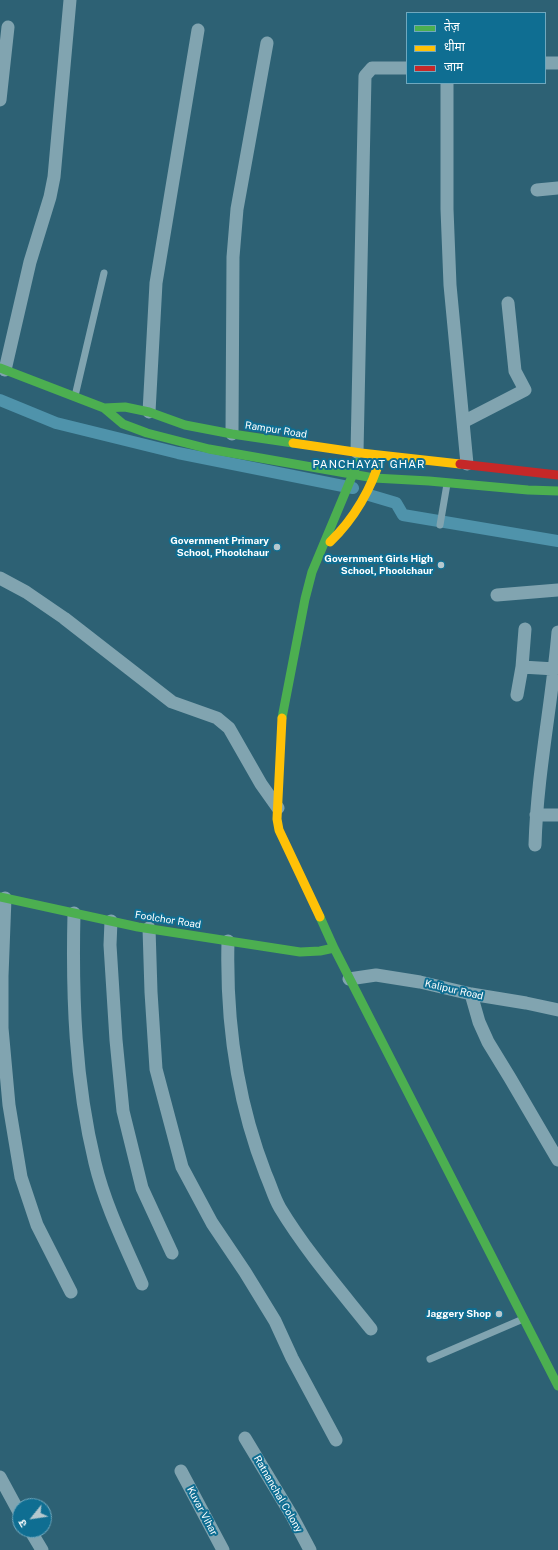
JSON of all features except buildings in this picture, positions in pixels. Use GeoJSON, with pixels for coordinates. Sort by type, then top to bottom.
{"type":"FeatureCollection","features":[{"type":"Feature","properties":{"kind":"main road","name":"Rampur Road"},"geometry":{"type":"LineString","coordinates":[[3,369],[104,408],[125,407],[149,412],[185,424],[232,434],[289,444],[381,456],[467,464],[558,475]]}},
{"type":"Feature","properties":{"kind":"main road"},"geometry":{"type":"LineString","coordinates":[[104,408],[123,424],[147,433],[209,449],[374,478],[558,491]]}},
{"type":"Feature","properties":{"kind":"main road"},"geometry":{"type":"LineString","coordinates":[[359,453],[323,548],[312,572],[305,599],[281,721],[277,818],[279,830],[349,979],[558,1386]]}},
{"type":"Feature","properties":{"kind":"main road"},"geometry":{"type":"LineString","coordinates":[[323,548],[337,536],[360,502],[374,478],[381,456]]}},
{"type":"Feature","properties":{"kind":"main road","name":"Foolchor Road"},"geometry":{"type":"LineString","coordinates":[[3,897],[111,921],[228,941],[300,952],[320,951],[334,948]]}},
{"type":"Feature","properties":{"kind":"street"},"geometry":{"type":"LineString","coordinates":[[3,369],[30,262],[50,197],[54,177],[70,0]]}},
{"type":"Feature","properties":{"kind":"street"},"geometry":{"type":"LineString","coordinates":[[0,100],[8,27]]}},
{"type":"Feature","properties":{"kind":"street"},"geometry":{"type":"LineString","coordinates":[[149,412],[156,283],[198,30]]}},
{"type":"Feature","properties":{"kind":"street"},"geometry":{"type":"LineString","coordinates":[[232,434],[233,257],[237,209],[267,43]]}},
{"type":"Feature","properties":{"kind":"street"},"geometry":{"type":"LineString","coordinates":[[546,63],[558,63]]}},
{"type":"Feature","properties":{"kind":"street"},"geometry":{"type":"LineString","coordinates":[[359,453],[365,76],[372,68],[406,68]]}},
{"type":"Feature","properties":{"kind":"street"},"geometry":{"type":"LineString","coordinates":[[447,84],[447,209],[450,285],[467,464]]}},
{"type":"Feature","properties":{"kind":"street"},"geometry":{"type":"LineString","coordinates":[[537,190],[558,188]]}},
{"type":"Feature","properties":{"kind":"street"},"geometry":{"type":"LineString","coordinates":[[463,422],[525,390],[515,371],[508,303]]}},
{"type":"Feature","properties":{"kind":"street"},"geometry":{"type":"LineString","coordinates":[[0,578],[26,592],[64,618],[172,702],[217,718],[229,728],[261,784],[278,808]]}},
{"type":"Feature","properties":{"kind":"street"},"geometry":{"type":"LineString","coordinates":[[497,595],[558,590]]}},
{"type":"Feature","properties":{"kind":"street"},"geometry":{"type":"LineString","coordinates":[[517,696],[522,667],[525,629]]}},
{"type":"Feature","properties":{"kind":"street"},"geometry":{"type":"LineString","coordinates":[[535,845],[536,815],[555,669],[558,632]]}},
{"type":"Feature","properties":{"kind":"street"},"geometry":{"type":"LineString","coordinates":[[522,667],[555,669]]}},
{"type":"Feature","properties":{"kind":"street"},"geometry":{"type":"LineString","coordinates":[[536,815],[558,815]]}},
{"type":"Feature","properties":{"kind":"street"},"geometry":{"type":"LineString","coordinates":[[3,897],[2,1028],[9,1105],[22,1177],[37,1225],[71,1292]]}},
{"type":"Feature","properties":{"kind":"street"},"geometry":{"type":"LineString","coordinates":[[74,913],[73,961],[75,1016],[82,1094],[95,1164],[115,1222],[142,1284]]}},
{"type":"Feature","properties":{"kind":"street"},"geometry":{"type":"LineString","coordinates":[[111,921],[110,944],[116,1040],[123,1111],[142,1188],[172,1253]]}},
{"type":"Feature","properties":{"kind":"street"},"geometry":{"type":"LineString","coordinates":[[149,928],[156,1069],[182,1167],[212,1223],[245,1272],[275,1321],[292,1358],[336,1440]]}},
{"type":"Feature","properties":{"kind":"street"},"geometry":{"type":"LineString","coordinates":[[228,941],[227,978],[235,1064],[254,1144],[280,1207],[314,1257],[371,1329]]}},
{"type":"Feature","properties":{"kind":"street","name":"Kalipur Road"},"geometry":{"type":"LineString","coordinates":[[349,979],[376,975],[420,982],[471,994],[558,1010]]}},
{"type":"Feature","properties":{"kind":"street"},"geometry":{"type":"LineString","coordinates":[[471,994],[479,1022],[488,1042],[530,1110],[558,1160]]}},
{"type":"Feature","properties":{"kind":"street","name":"Ratnanchal Colony"},"geometry":{"type":"LineString","coordinates":[[245,1438],[292,1516],[310,1550]]}},
{"type":"Feature","properties":{"kind":"street","name":"Kuvar Vihar"},"geometry":{"type":"LineString","coordinates":[[181,1471],[223,1550]]}},
{"type":"Feature","properties":{"kind":"street"},"geometry":{"type":"LineString","coordinates":[[0,1477],[12,1499]]}},
{"type":"Feature","properties":{"kind":"street"},"geometry":{"type":"LineString","coordinates":[[35,1538],[42,1550]]}},
{"type":"Feature","properties":{"kind":"lane"},"geometry":{"type":"LineString","coordinates":[[75,397],[104,273]]}},
{"type":"Feature","properties":{"kind":"lane"},"geometry":{"type":"LineString","coordinates":[[440,525],[447,483]]}},
{"type":"Feature","properties":{"kind":"lane"},"geometry":{"type":"LineString","coordinates":[[430,1359],[524,1319]]}},
{"type":"Feature","properties":{"kind":"waterway"},"geometry":{"type":"LineString","coordinates":[[0,400],[56,423],[178,453],[353,488]]}},
{"type":"Feature","properties":{"kind":"waterway"},"geometry":{"type":"LineString","coordinates":[[369,495],[396,503],[403,515],[558,541]]}},
{"type":"Feature","properties":{"kind":"traffic: fast"},"geometry":{"type":"LineString","coordinates":[[0,368],[104,408],[125,407],[149,412],[185,425],[293,443]]}},
{"type":"Feature","properties":{"kind":"traffic: fast"},"geometry":{"type":"LineString","coordinates":[[104,408],[123,424],[147,433],[209,449],[374,478],[558,491]]}},
{"type":"Feature","properties":{"kind":"traffic: fast"},"geometry":{"type":"LineString","coordinates":[[282,718],[305,599],[312,572],[358,462]]}},
{"type":"Feature","properties":{"kind":"traffic: fast"},"geometry":{"type":"LineString","coordinates":[[0,897],[138,927],[300,952],[320,951],[334,948]]}},
{"type":"Feature","properties":{"kind":"traffic: fast"},"geometry":{"type":"LineString","coordinates":[[320,917],[334,948],[558,1386]]}},
{"type":"Feature","properties":{"kind":"traffic: slow"},"geometry":{"type":"LineString","coordinates":[[293,443],[361,453],[460,464]]}},
{"type":"Feature","properties":{"kind":"traffic: slow"},"geometry":{"type":"LineString","coordinates":[[330,542],[347,523],[361,502],[373,480],[381,456]]}},
{"type":"Feature","properties":{"kind":"traffic: slow"},"geometry":{"type":"LineString","coordinates":[[282,718],[277,819],[279,830],[320,917]]}},
{"type":"Feature","properties":{"kind":"traffic: jam"},"geometry":{"type":"LineString","coordinates":[[460,464],[558,475]]}},
{"type":"Feature","properties":{"kind":"place","name":"Government Primary School, Phoolchaur"},"geometry":{"type":"Point","coordinates":[277,547]}},
{"type":"Feature","properties":{"kind":"place","name":"Government Girls High School, Phoolchaur"},"geometry":{"type":"Point","coordinates":[441,565]}},
{"type":"Feature","properties":{"kind":"place","name":"Jaggery Shop"},"geometry":{"type":"Point","coordinates":[499,1314]}},
{"type":"Feature","properties":{"kind":"district","name":"PANCHAYAT GHAR"},"geometry":{"type":"Point","coordinates":[369,465]}}]}
